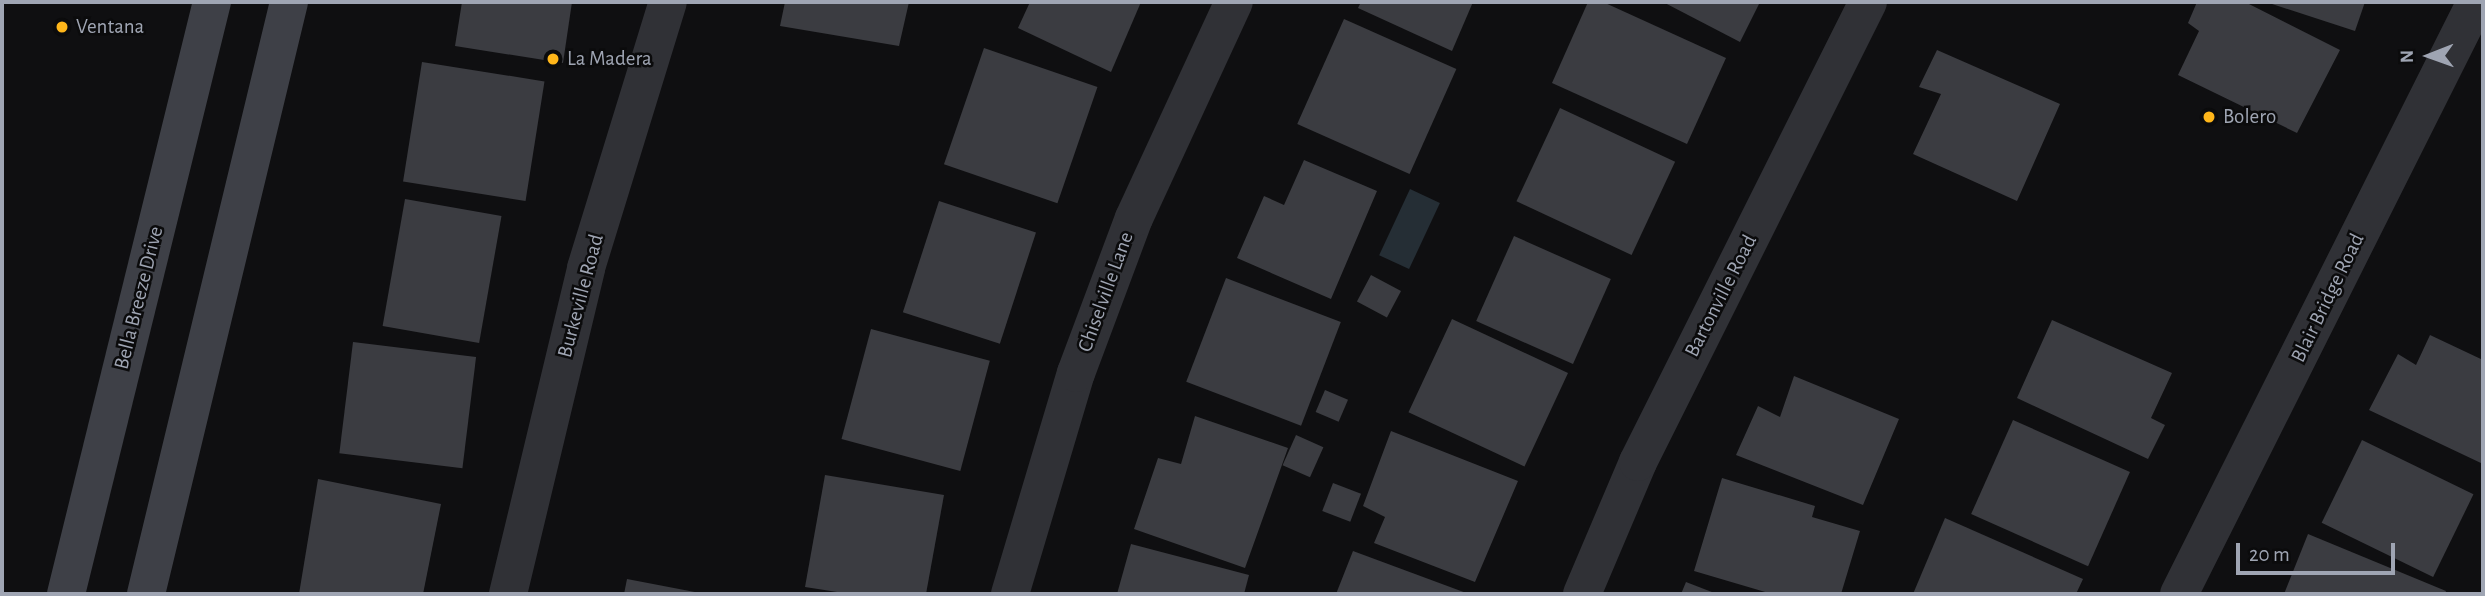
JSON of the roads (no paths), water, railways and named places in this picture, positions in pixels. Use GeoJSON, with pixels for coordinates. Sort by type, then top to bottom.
{"type":"FeatureCollection","features":[{"type":"Feature","properties":{"kind":"street","name":"Bella Breeze Drive"},"geometry":{"type":"LineString","coordinates":[[66,594],[212,2]]}},
{"type":"Feature","properties":{"kind":"street"},"geometry":{"type":"LineString","coordinates":[[146,594],[289,2]]}},
{"type":"Feature","properties":{"kind":"street","name":"Burkeville Road"},"geometry":{"type":"LineString","coordinates":[[508,594],[586,268],[668,2]]}},
{"type":"Feature","properties":{"kind":"street","name":"Chiselville Lane"},"geometry":{"type":"LineString","coordinates":[[1010,594],[1076,373],[1134,218],[1234,2]]}},
{"type":"Feature","properties":{"kind":"street","name":"Bartonville Road"},"geometry":{"type":"LineString","coordinates":[[1582,594],[1638,462],[1868,2]]}},
{"type":"Feature","properties":{"kind":"street","name":"Blair Bridge Road"},"geometry":{"type":"LineString","coordinates":[[2179,594],[2476,2]]}},
{"type":"Feature","properties":{"kind":"place","name":"Ventana"},"geometry":{"type":"Point","coordinates":[62,27]}},
{"type":"Feature","properties":{"kind":"place","name":"La Madera"},"geometry":{"type":"Point","coordinates":[553,59]}},
{"type":"Feature","properties":{"kind":"place","name":"Bolero"},"geometry":{"type":"Point","coordinates":[2209,117]}}]}
